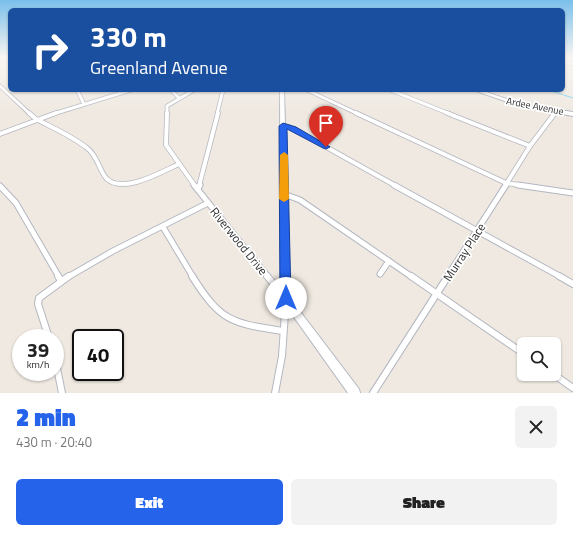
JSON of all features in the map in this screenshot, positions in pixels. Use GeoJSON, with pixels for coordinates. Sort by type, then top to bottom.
{"type":"FeatureCollection","features":[{"type":"Feature","properties":{"kind":"street"},"geometry":{"type":"LineString","coordinates":[[0,86],[36,120],[88,148],[98,160],[106,178],[116,184],[138,182],[179,164]]}},
{"type":"Feature","properties":{"kind":"street"},"geometry":{"type":"LineString","coordinates":[[78,92],[84,104]]}},
{"type":"Feature","properties":{"kind":"street"},"geometry":{"type":"LineString","coordinates":[[0,134],[36,120],[124,92]]}},
{"type":"Feature","properties":{"kind":"street"},"geometry":{"type":"LineString","coordinates":[[173,92],[179,98]]}},
{"type":"Feature","properties":{"kind":"street","name":"Riverwood Drive"},"geometry":{"type":"LineString","coordinates":[[190,92],[170,103],[166,109],[166,145],[208,203],[286,298],[354,393]]}},
{"type":"Feature","properties":{"kind":"street"},"geometry":{"type":"LineString","coordinates":[[198,189],[202,180],[223,92]]}},
{"type":"Feature","properties":{"kind":"street"},"geometry":{"type":"LineString","coordinates":[[275,393],[282,356],[286,298],[282,92]]}},
{"type":"Feature","properties":{"kind":"street"},"geometry":{"type":"LineString","coordinates":[[311,92],[506,183],[573,193]]}},
{"type":"Feature","properties":{"kind":"street"},"geometry":{"type":"LineString","coordinates":[[395,92],[530,146]]}},
{"type":"Feature","properties":{"kind":"street","name":"Ardee Avenue"},"geometry":{"type":"LineString","coordinates":[[481,92],[513,103],[573,114]]}},
{"type":"Feature","properties":{"kind":"street","name":"Murray Place"},"geometry":{"type":"LineString","coordinates":[[373,393],[478,231],[530,146],[556,111]]}},
{"type":"Feature","properties":{"kind":"street"},"geometry":{"type":"LineString","coordinates":[[283,126],[294,129],[573,284]]}},
{"type":"Feature","properties":{"kind":"street"},"geometry":{"type":"LineString","coordinates":[[0,186],[16,203],[61,281]]}},
{"type":"Feature","properties":{"kind":"street"},"geometry":{"type":"LineString","coordinates":[[284,194],[300,200],[517,349]]}},
{"type":"Feature","properties":{"kind":"street"},"geometry":{"type":"LineString","coordinates":[[46,329],[38,304],[39,298],[61,281],[114,251],[208,203]]}},
{"type":"Feature","properties":{"kind":"street"},"geometry":{"type":"LineString","coordinates":[[163,227],[213,306],[228,319],[256,327],[283,331]]}},
{"type":"Feature","properties":{"kind":"street"},"geometry":{"type":"LineString","coordinates":[[380,274],[389,261]]}},
{"type":"Feature","properties":{"kind":"street"},"geometry":{"type":"LineString","coordinates":[[561,380],[573,388]]}},
{"type":"Feature","properties":{"kind":"street"},"geometry":{"type":"LineString","coordinates":[[60,381],[62,393]]}},
{"type":"Feature","properties":{"kind":"waterway"},"geometry":{"type":"LineString","coordinates":[[554,92],[573,98]]}},
{"type":"Feature","properties":{"kind":"slow traffic"},"geometry":{"type":"LineString","coordinates":[[284,155],[284,199]]}},
{"type":"Feature","properties":{"kind":"route"},"geometry":{"type":"LineString","coordinates":[[286,298],[283,126],[294,129],[326,147]]}}]}
